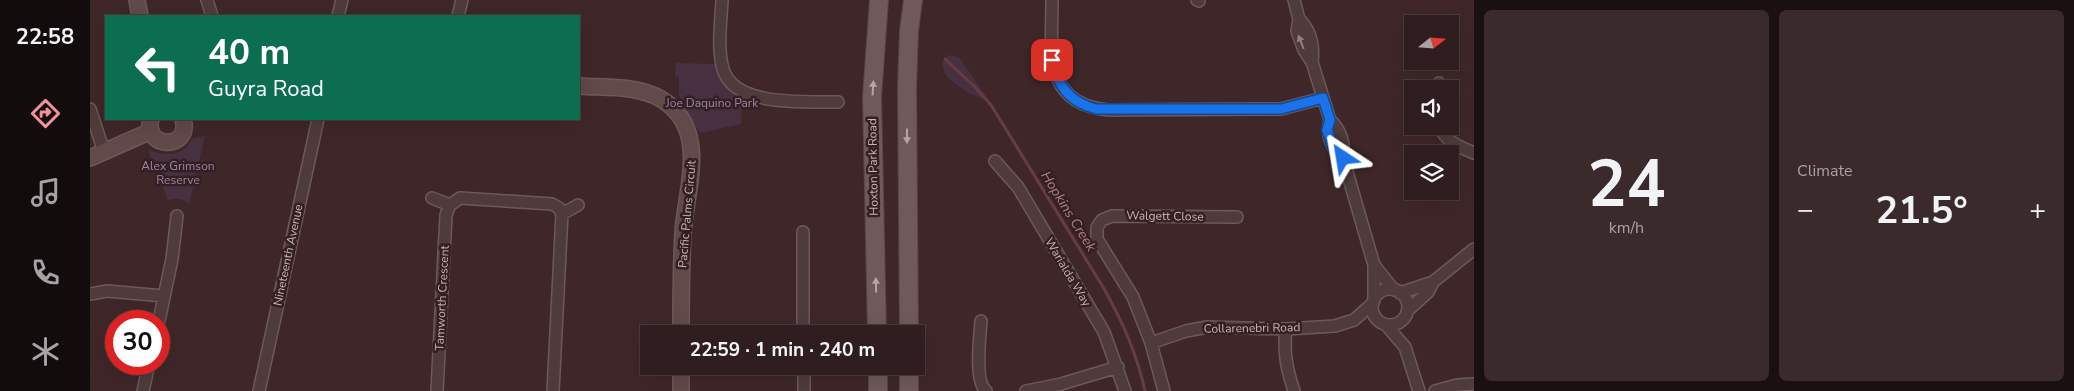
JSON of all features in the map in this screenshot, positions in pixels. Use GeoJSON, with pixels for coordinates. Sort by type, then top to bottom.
{"type":"FeatureCollection","features":[{"type":"Feature","properties":{"kind":"main road","name":"Hoxton Park Road"},"geometry":{"type":"LineString","coordinates":[[877,325],[872,97],[879,0]]}},
{"type":"Feature","properties":{"kind":"main road"},"geometry":{"type":"LineString","coordinates":[[909,325],[907,87],[909,31],[913,0]]}},
{"type":"Feature","properties":{"kind":"main road"},"geometry":{"type":"LineString","coordinates":[[878,375],[878,391]]}},
{"type":"Feature","properties":{"kind":"main road"},"geometry":{"type":"LineString","coordinates":[[909,375],[910,391]]}},
{"type":"Feature","properties":{"kind":"street"},"geometry":{"type":"LineString","coordinates":[[137,0],[140,15]]}},
{"type":"Feature","properties":{"kind":"street"},"geometry":{"type":"LineString","coordinates":[[208,0],[212,15]]}},
{"type":"Feature","properties":{"kind":"street"},"geometry":{"type":"LineString","coordinates":[[338,15],[342,0]]}},
{"type":"Feature","properties":{"kind":"street"},"geometry":{"type":"LineString","coordinates":[[458,15],[462,0]]}},
{"type":"Feature","properties":{"kind":"street"},"geometry":{"type":"LineString","coordinates":[[722,0],[720,51],[724,72],[731,81],[744,92],[761,99],[838,102]]}},
{"type":"Feature","properties":{"kind":"street"},"geometry":{"type":"LineString","coordinates":[[1052,0],[1052,60],[1056,77],[1066,93],[1086,107],[1108,110],[1281,109],[1323,98]]}},
{"type":"Feature","properties":{"kind":"street"},"geometry":{"type":"LineString","coordinates":[[1294,0],[1299,19],[1297,30],[1304,50],[1312,62],[1330,120],[1327,130],[1329,137],[1334,151],[1343,158],[1374,265],[1374,315],[1405,347]]}},
{"type":"Feature","properties":{"kind":"street","name":"Pacific Palms Circuit"},"geometry":{"type":"LineString","coordinates":[[580,86],[636,90],[650,94],[662,100],[672,109],[688,130],[692,170],[683,231],[681,325]]}},
{"type":"Feature","properties":{"kind":"street"},"geometry":{"type":"LineString","coordinates":[[90,109],[97,155],[151,125],[160,141],[173,142],[182,133],[184,120]]}},
{"type":"Feature","properties":{"kind":"street","name":"Nineteenth Avenue"},"geometry":{"type":"LineString","coordinates":[[259,391],[318,120]]}},
{"type":"Feature","properties":{"kind":"street"},"geometry":{"type":"LineString","coordinates":[[1445,135],[1457,146],[1474,153]]}},
{"type":"Feature","properties":{"kind":"street","name":"Warialda Way"},"geometry":{"type":"LineString","coordinates":[[995,161],[1018,187],[1104,332],[1125,391]]}},
{"type":"Feature","properties":{"kind":"street"},"geometry":{"type":"LineString","coordinates":[[432,198],[450,205],[460,198],[552,204],[559,208],[562,214],[553,391]]}},
{"type":"Feature","properties":{"kind":"street","name":"Tamworth Crescent"},"geometry":{"type":"LineString","coordinates":[[437,391],[446,215],[450,205]]}},
{"type":"Feature","properties":{"kind":"street"},"geometry":{"type":"LineString","coordinates":[[562,214],[578,205]]}},
{"type":"Feature","properties":{"kind":"street"},"geometry":{"type":"LineString","coordinates":[[161,310],[172,259],[177,216]]}},
{"type":"Feature","properties":{"kind":"street","name":"Walgett Close"},"geometry":{"type":"LineString","coordinates":[[1164,391],[1151,343],[1132,297],[1097,239],[1098,227],[1102,220],[1112,216],[1237,217]]}},
{"type":"Feature","properties":{"kind":"street"},"geometry":{"type":"LineString","coordinates":[[803,232],[803,325]]}},
{"type":"Feature","properties":{"kind":"street"},"geometry":{"type":"LineString","coordinates":[[1374,302],[1382,292],[1397,292],[1433,282],[1474,249]]}},
{"type":"Feature","properties":{"kind":"street"},"geometry":{"type":"LineString","coordinates":[[1374,265],[1407,301],[1405,347],[1419,391]]}},
{"type":"Feature","properties":{"kind":"street"},"geometry":{"type":"LineString","coordinates":[[1384,324],[1398,323],[1428,292],[1433,282]]}},
{"type":"Feature","properties":{"kind":"street"},"geometry":{"type":"LineString","coordinates":[[90,294],[107,291],[164,296]]}},
{"type":"Feature","properties":{"kind":"street","name":"Collarenebri Road"},"geometry":{"type":"LineString","coordinates":[[1151,343],[1186,331],[1207,327],[1286,329],[1335,326],[1354,320],[1374,302]]}},
{"type":"Feature","properties":{"kind":"street"},"geometry":{"type":"LineString","coordinates":[[981,320],[979,374],[982,388],[986,391]]}},
{"type":"Feature","properties":{"kind":"street","name":"Collarenebri Road"},"geometry":{"type":"LineString","coordinates":[[1354,320],[1384,324]]}},
{"type":"Feature","properties":{"kind":"street"},"geometry":{"type":"LineString","coordinates":[[1286,329],[1284,341],[1285,364],[1294,391]]}},
{"type":"Feature","properties":{"kind":"street"},"geometry":{"type":"LineString","coordinates":[[1026,391],[1061,384],[1118,367]]}},
{"type":"Feature","properties":{"kind":"street"},"geometry":{"type":"LineString","coordinates":[[144,391],[147,375]]}},
{"type":"Feature","properties":{"kind":"street"},"geometry":{"type":"LineString","coordinates":[[681,375],[681,391]]}},
{"type":"Feature","properties":{"kind":"street"},"geometry":{"type":"LineString","coordinates":[[804,375],[804,391]]}},
{"type":"Feature","properties":{"kind":"street"},"geometry":{"type":"LineString","coordinates":[[1435,391],[1456,385],[1474,384]]}},
{"type":"Feature","properties":{"kind":"green space"},"geometry":{"type":"Polygon","coordinates":[[[948,55],[959,57],[988,99],[978,97],[966,91],[946,75],[942,63],[948,55]]]}},
{"type":"Feature","properties":{"kind":"green space","name":"Joe Daquino Park"},"geometry":{"type":"Polygon","coordinates":[[[676,63],[715,64],[720,74],[742,98],[741,124],[700,133],[679,96],[679,77],[675,76],[676,63]]]}},
{"type":"Feature","properties":{"kind":"green space","name":"Alex Grimson Reserve"},"geometry":{"type":"Polygon","coordinates":[[[205,136],[189,204],[180,199],[168,200],[148,150],[162,154],[174,154],[185,149],[193,138],[205,136]]]}},
{"type":"Feature","properties":{"kind":"waterway","name":"Hopkins Creek"},"geometry":{"type":"LineString","coordinates":[[945,59],[991,105],[1103,287],[1128,338],[1138,364],[1145,391]]}},
{"type":"Feature","properties":{"kind":"route"},"geometry":{"type":"LineString","coordinates":[[1052,60],[1056,77],[1066,93],[1086,107],[1096,109],[1281,109],[1323,98],[1330,120],[1327,130],[1334,151],[1343,158]]}}]}
